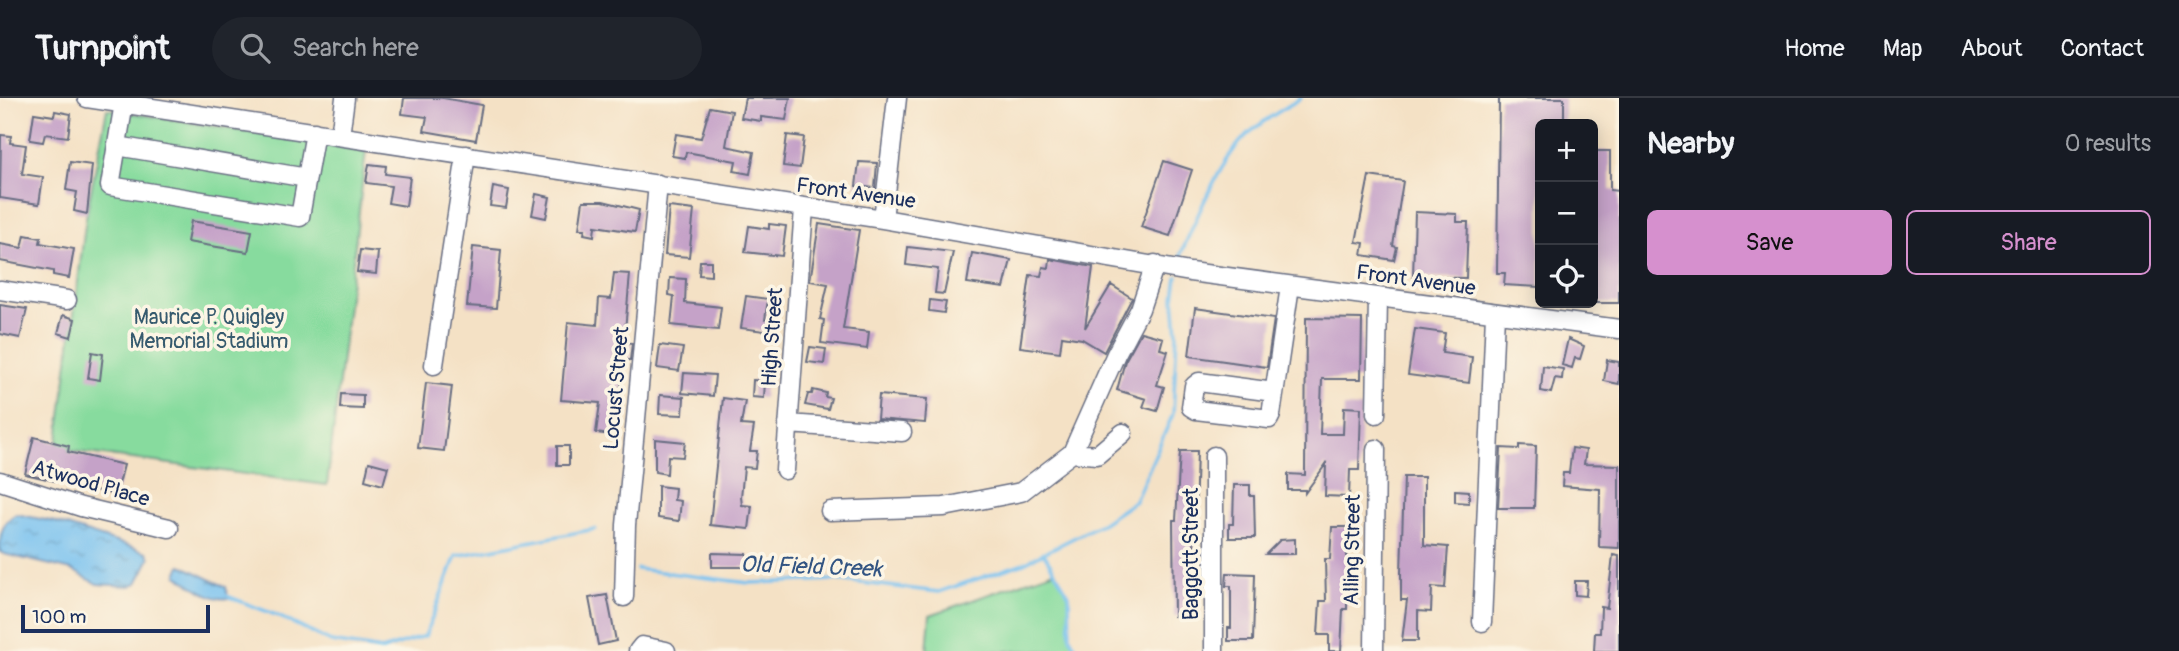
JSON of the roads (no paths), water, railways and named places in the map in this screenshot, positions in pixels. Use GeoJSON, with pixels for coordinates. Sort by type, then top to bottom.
{"type":"FeatureCollection","features":[{"type":"Feature","properties":{"kind":"street","name":"Front Avenue"},"geometry":{"type":"LineString","coordinates":[[87,98],[883,219],[1190,272],[1619,329]]}},
{"type":"Feature","properties":{"kind":"street"},"geometry":{"type":"LineString","coordinates":[[340,136],[345,98]]}},
{"type":"Feature","properties":{"kind":"street"},"geometry":{"type":"LineString","coordinates":[[883,219],[897,98]]}},
{"type":"Feature","properties":{"kind":"street"},"geometry":{"type":"LineString","coordinates":[[124,103],[110,186],[300,217],[315,132]]}},
{"type":"Feature","properties":{"kind":"street"},"geometry":{"type":"LineString","coordinates":[[117,146],[307,178]]}},
{"type":"Feature","properties":{"kind":"street"},"geometry":{"type":"LineString","coordinates":[[434,365],[466,155]]}},
{"type":"Feature","properties":{"kind":"street","name":"Locust Street"},"geometry":{"type":"LineString","coordinates":[[624,597],[626,524],[658,184]]}},
{"type":"Feature","properties":{"kind":"street","name":"High Street"},"geometry":{"type":"LineString","coordinates":[[785,470],[804,208]]}},
{"type":"Feature","properties":{"kind":"street"},"geometry":{"type":"LineString","coordinates":[[830,510],[944,507],[1021,492],[1072,453],[1116,354],[1163,266]]}},
{"type":"Feature","properties":{"kind":"street"},"geometry":{"type":"LineString","coordinates":[[1274,392],[1290,286]]}},
{"type":"Feature","properties":{"kind":"street"},"geometry":{"type":"LineString","coordinates":[[0,290],[67,300]]}},
{"type":"Feature","properties":{"kind":"street"},"geometry":{"type":"LineString","coordinates":[[1376,414],[1378,298]]}},
{"type":"Feature","properties":{"kind":"street"},"geometry":{"type":"LineString","coordinates":[[1482,622],[1495,314]]}},
{"type":"Feature","properties":{"kind":"street"},"geometry":{"type":"LineString","coordinates":[[788,424],[902,432]]}},
{"type":"Feature","properties":{"kind":"street"},"geometry":{"type":"LineString","coordinates":[[1072,453],[1097,455],[1123,433]]}},
{"type":"Feature","properties":{"kind":"street","name":"Alling Street"},"geometry":{"type":"LineString","coordinates":[[1374,651],[1376,449]]}},
{"type":"Feature","properties":{"kind":"street","name":"Baggott Street"},"geometry":{"type":"LineString","coordinates":[[1214,456],[1214,651]]}},
{"type":"Feature","properties":{"kind":"street","name":"Atwood Place"},"geometry":{"type":"LineString","coordinates":[[0,481],[81,507],[169,528]]}},
{"type":"Feature","properties":{"kind":"street"},"geometry":{"type":"LineString","coordinates":[[638,651],[642,646],[666,651]]}},
{"type":"Feature","properties":{"kind":"water"},"geometry":{"type":"Polygon","coordinates":[[[16,514],[55,522],[147,552],[150,558],[137,583],[130,586],[97,584],[72,570],[4,554],[0,552],[2,530],[7,521],[16,514]]]}},
{"type":"Feature","properties":{"kind":"water"},"geometry":{"type":"Polygon","coordinates":[[[181,565],[226,587],[228,598],[209,595],[188,583],[177,575],[181,565]]]}},
{"type":"Feature","properties":{"kind":"waterway","name":"Old Field Creek"},"geometry":{"type":"LineString","coordinates":[[1179,265],[1181,254],[1206,199],[1236,147],[1258,126],[1301,98]]}},
{"type":"Feature","properties":{"kind":"waterway","name":"Old Field Creek"},"geometry":{"type":"LineString","coordinates":[[637,569],[749,583],[836,580],[939,592],[1024,563],[1103,523],[1135,501],[1173,414],[1177,333],[1174,298],[1177,277]]}},
{"type":"Feature","properties":{"kind":"waterway","name":"Old Field Creek"},"geometry":{"type":"LineString","coordinates":[[227,596],[276,615],[331,642],[382,650],[425,636],[456,556],[595,529]]}},
{"type":"Feature","properties":{"kind":"waterway"},"geometry":{"type":"LineString","coordinates":[[1043,552],[1069,595],[1070,637],[1078,651]]}},
{"type":"Feature","properties":{"kind":"park label","name":"Maurice P. Quigley Memorial Stadium"},"geometry":{"type":"Point","coordinates":[209,329]}}]}
